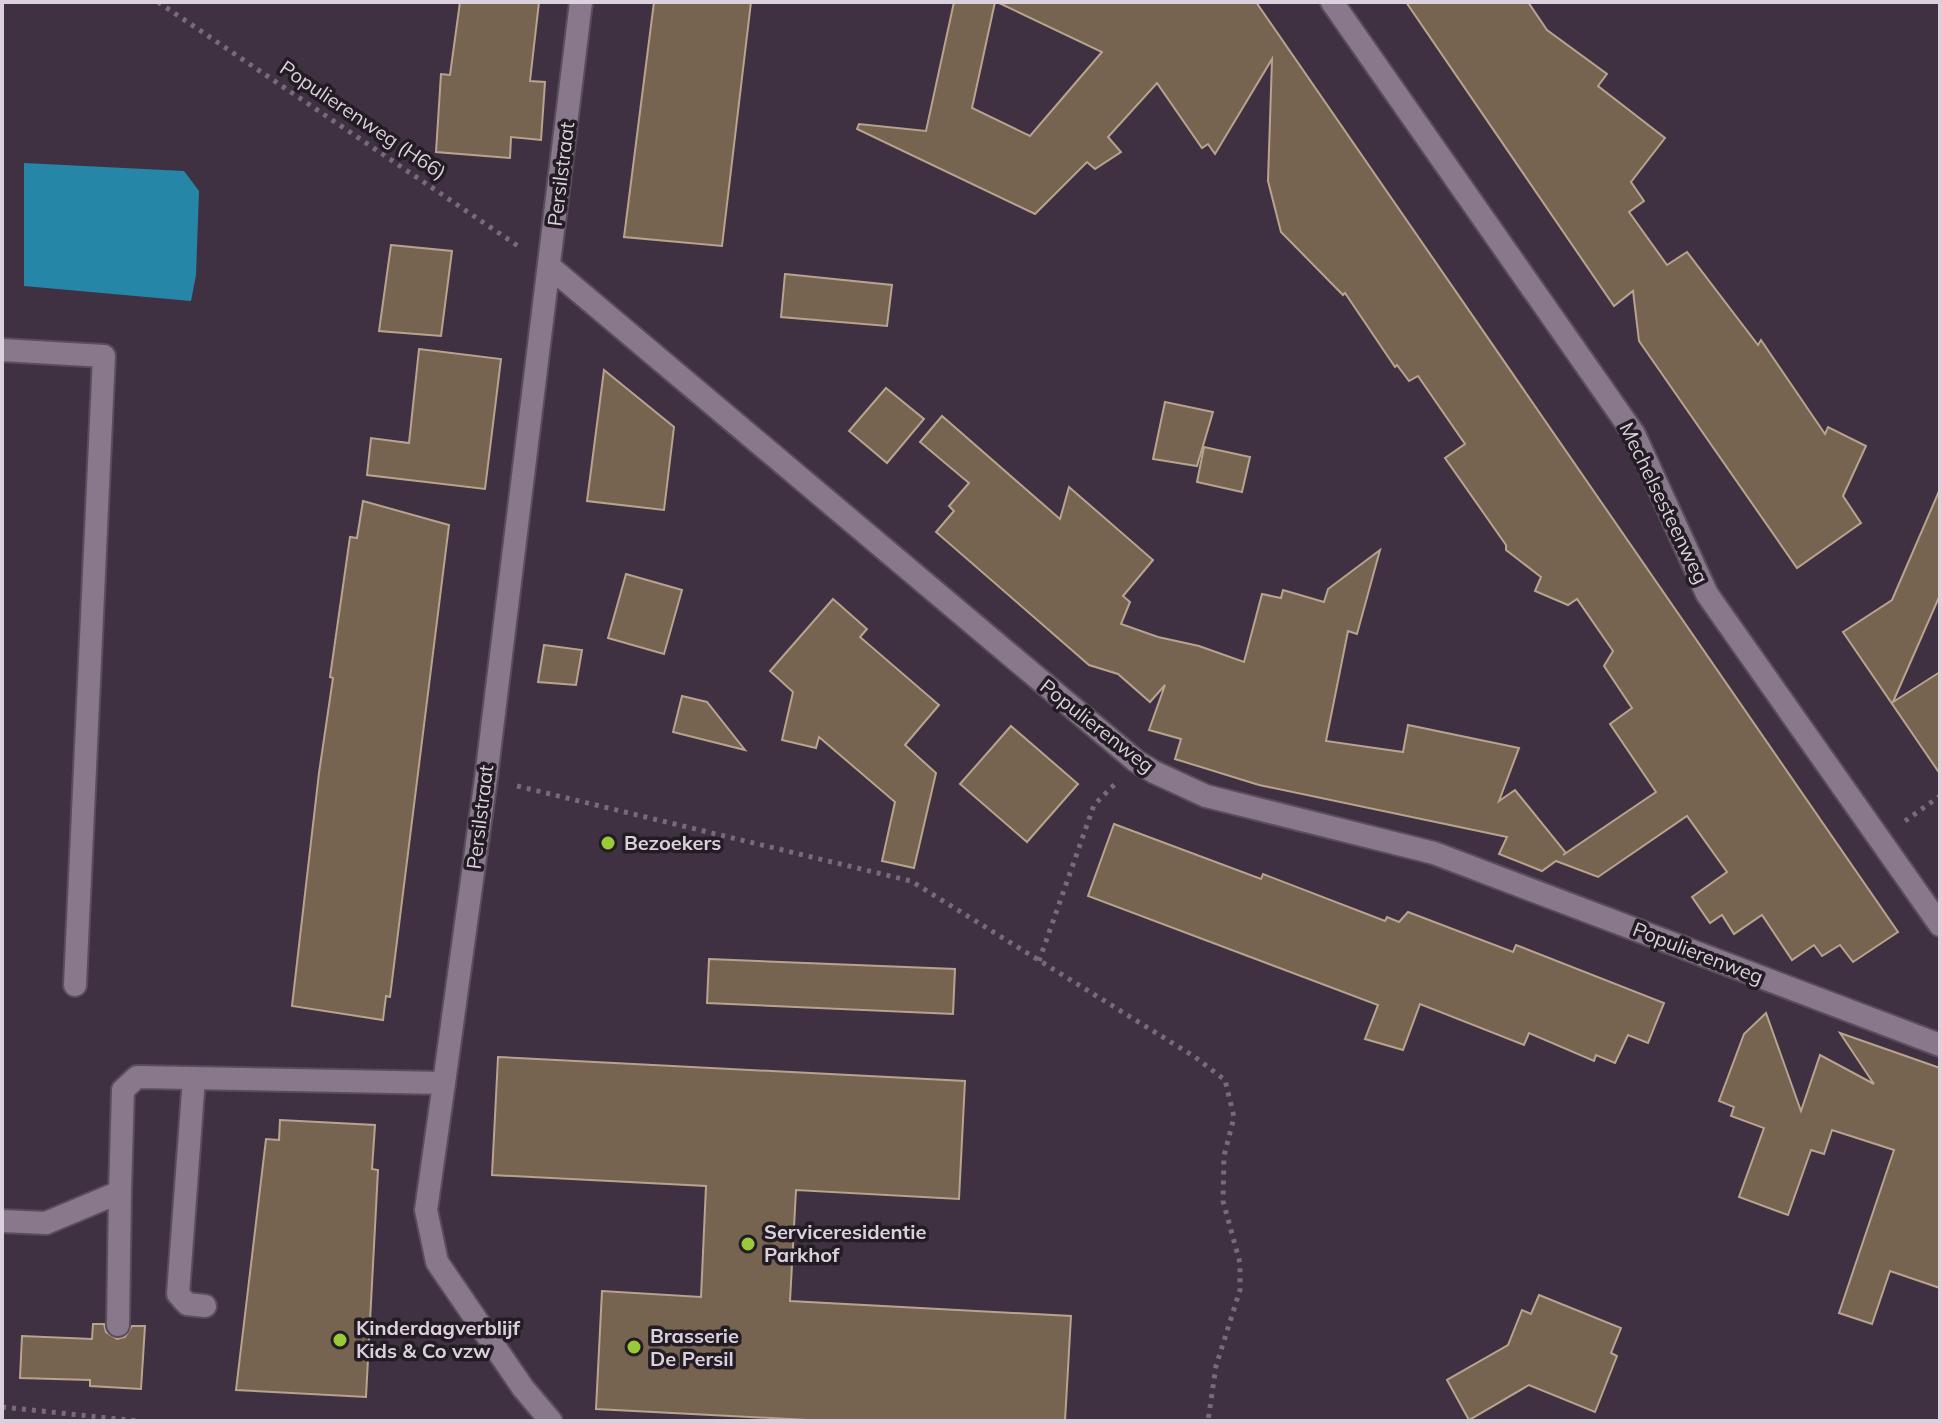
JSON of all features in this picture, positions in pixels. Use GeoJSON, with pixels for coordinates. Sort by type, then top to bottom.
{"type":"FeatureCollection","features":[{"type":"Feature","properties":{"kind":"street","name":"Persilstraat"},"geometry":{"type":"LineString","coordinates":[[551,1421],[523,1388],[437,1262],[426,1210],[486,778],[581,2]]}},
{"type":"Feature","properties":{"kind":"street","name":"Mechelsesteenweg"},"geometry":{"type":"LineString","coordinates":[[1332,2],[1634,434],[1707,594],[1940,925]]}},
{"type":"Feature","properties":{"kind":"street","name":"Populierenweg"},"geometry":{"type":"LineString","coordinates":[[550,267],[1136,761],[1206,796],[1434,853],[1940,1045]]}},
{"type":"Feature","properties":{"kind":"street"},"geometry":{"type":"LineString","coordinates":[[2,350],[104,356],[75,985]]}},
{"type":"Feature","properties":{"kind":"street"},"geometry":{"type":"LineString","coordinates":[[118,1325],[123,1090],[137,1077],[444,1083]]}},
{"type":"Feature","properties":{"kind":"street"},"geometry":{"type":"LineString","coordinates":[[194,1078],[178,1294],[187,1304],[205,1306]]}},
{"type":"Feature","properties":{"kind":"street"},"geometry":{"type":"LineString","coordinates":[[2,1221],[46,1223],[120,1192]]}},
{"type":"Feature","properties":{"kind":"path","name":"Populierenweg (H66)"},"geometry":{"type":"LineString","coordinates":[[158,2],[550,267]]}},
{"type":"Feature","properties":{"kind":"path"},"geometry":{"type":"LineString","coordinates":[[1039,961],[1094,805],[1136,761]]}},
{"type":"Feature","properties":{"kind":"path"},"geometry":{"type":"LineString","coordinates":[[486,778],[911,881],[1195,1057],[1225,1080],[1234,1117],[1224,1156],[1223,1201],[1240,1263],[1240,1290],[1216,1366],[1208,1421]]}},
{"type":"Feature","properties":{"kind":"path"},"geometry":{"type":"LineString","coordinates":[[1879,838],[1940,796]]}},
{"type":"Feature","properties":{"kind":"path"},"geometry":{"type":"LineString","coordinates":[[2,1407],[138,1421]]}},
{"type":"Feature","properties":{"kind":"water"},"geometry":{"type":"Polygon","coordinates":[[[24,163],[184,171],[199,191],[196,275],[191,301],[24,286],[24,163]]]}},
{"type":"Feature","properties":{"kind":"building"},"geometry":{"type":"Polygon","coordinates":[[[460,2],[539,2],[530,81],[545,82],[541,140],[511,137],[510,158],[436,152],[441,74],[450,75],[460,2]]]}},
{"type":"Feature","properties":{"kind":"building"},"geometry":{"type":"Polygon","coordinates":[[[654,2],[751,2],[722,246],[624,237],[654,2]]]}},
{"type":"Feature","properties":{"kind":"building"},"geometry":{"type":"Polygon","coordinates":[[[954,2],[995,2],[972,108],[1030,136],[1102,52],[997,2],[1256,2],[1898,932],[1853,962],[1840,945],[1822,956],[1814,945],[1792,960],[1762,915],[1734,934],[1722,915],[1710,923],[1692,897],[1727,872],[1687,816],[1598,877],[1556,861],[1542,871],[1499,854],[1507,837],[1259,785],[1175,759],[1181,739],[1149,730],[1165,685],[1150,702],[1118,674],[1089,665],[936,532],[954,511],[949,506],[969,483],[920,442],[942,416],[1060,519],[1069,487],[1153,560],[1123,596],[1130,602],[1121,624],[1244,662],[1262,594],[1281,598],[1283,590],[1324,602],[1328,589],[1380,550],[1357,634],[1348,631],[1326,741],[1403,752],[1408,725],[1519,748],[1499,801],[1515,790],[1566,853],[1656,792],[1610,724],[1632,708],[1604,666],[1613,651],[1577,599],[1568,605],[1535,591],[1541,577],[1506,550],[1506,545],[1445,458],[1465,444],[1418,376],[1409,381],[1397,365],[1395,367],[1345,293],[1343,295],[1281,232],[1268,181],[1272,59],[1215,154],[1208,144],[1202,148],[1157,83],[1108,137],[1121,152],[1095,169],[1087,162],[1035,214],[857,129],[859,124],[926,131],[954,2]]]}},
{"type":"Feature","properties":{"kind":"building"},"geometry":{"type":"Polygon","coordinates":[[[1406,2],[1528,2],[1547,30],[1607,74],[1598,86],[1665,138],[1631,182],[1644,201],[1629,212],[1667,265],[1687,252],[1758,345],[1761,340],[1825,434],[1828,427],[1866,446],[1843,496],[1861,523],[1797,568],[1639,341],[1633,291],[1614,306],[1406,2]]]}},
{"type":"Feature","properties":{"kind":"building"},"geometry":{"type":"Polygon","coordinates":[[[391,245],[452,251],[441,336],[379,331],[391,245]]]}},
{"type":"Feature","properties":{"kind":"building"},"geometry":{"type":"Polygon","coordinates":[[[785,274],[892,285],[887,326],[781,317],[785,274]]]}},
{"type":"Feature","properties":{"kind":"building"},"geometry":{"type":"Polygon","coordinates":[[[419,349],[501,359],[485,489],[367,475],[371,438],[409,443],[419,349]]]}},
{"type":"Feature","properties":{"kind":"building"},"geometry":{"type":"Polygon","coordinates":[[[604,370],[674,427],[664,510],[587,501],[604,370]]]}},
{"type":"Feature","properties":{"kind":"building"},"geometry":{"type":"Polygon","coordinates":[[[886,388],[924,419],[887,463],[849,431],[886,388]]]}},
{"type":"Feature","properties":{"kind":"building"},"geometry":{"type":"Polygon","coordinates":[[[1165,402],[1213,412],[1197,466],[1153,459],[1165,402]]]}},
{"type":"Feature","properties":{"kind":"building"},"geometry":{"type":"Polygon","coordinates":[[[1204,447],[1250,457],[1242,492],[1197,482],[1204,447]]]}},
{"type":"Feature","properties":{"kind":"building"},"geometry":{"type":"Polygon","coordinates":[[[1940,489],[1940,595],[1893,702],[1940,672],[1940,774],[1843,632],[1892,600],[1940,489]]]}},
{"type":"Feature","properties":{"kind":"building"},"geometry":{"type":"Polygon","coordinates":[[[363,501],[449,525],[390,997],[386,996],[383,1020],[292,1006],[333,678],[330,677],[350,537],[357,538],[363,501]]]}},
{"type":"Feature","properties":{"kind":"building"},"geometry":{"type":"Polygon","coordinates":[[[626,574],[682,590],[664,654],[608,638],[626,574]]]}},
{"type":"Feature","properties":{"kind":"building"},"geometry":{"type":"Polygon","coordinates":[[[833,599],[867,629],[860,637],[939,705],[905,745],[936,773],[914,868],[882,861],[895,802],[819,737],[816,748],[782,740],[793,692],[770,671],[833,599]]]}},
{"type":"Feature","properties":{"kind":"building"},"geometry":{"type":"Polygon","coordinates":[[[544,645],[582,650],[576,685],[538,682],[544,645]]]}},
{"type":"Feature","properties":{"kind":"building"},"geometry":{"type":"Polygon","coordinates":[[[682,696],[707,702],[745,750],[673,732],[682,696]]]}},
{"type":"Feature","properties":{"kind":"building"},"geometry":{"type":"Polygon","coordinates":[[[1011,726],[1078,784],[1027,842],[960,784],[1011,726]]]}},
{"type":"Feature","properties":{"kind":"building"},"geometry":{"type":"Polygon","coordinates":[[[1114,824],[1261,879],[1263,874],[1385,921],[1387,917],[1399,922],[1408,912],[1513,952],[1516,945],[1664,1003],[1648,1043],[1628,1035],[1615,1063],[1596,1055],[1594,1061],[1529,1033],[1524,1045],[1420,1004],[1403,1050],[1365,1039],[1378,1005],[1088,896],[1114,824]]]}},
{"type":"Feature","properties":{"kind":"building"},"geometry":{"type":"Polygon","coordinates":[[[709,959],[955,969],[953,1014],[707,1003],[709,959]]]}},
{"type":"Feature","properties":{"kind":"building"},"geometry":{"type":"Polygon","coordinates":[[[1766,1013],[1801,1111],[1820,1055],[1874,1084],[1840,1033],[1940,1068],[1940,1288],[1890,1271],[1872,1324],[1839,1313],[1894,1150],[1832,1130],[1824,1154],[1811,1150],[1788,1215],[1739,1197],[1764,1128],[1731,1116],[1734,1107],[1719,1101],[1744,1034],[1766,1013]]]}},
{"type":"Feature","properties":{"kind":"building","name":"Serviceresidentie Parkhof"},"geometry":{"type":"Polygon","coordinates":[[[498,1057],[965,1081],[959,1199],[796,1190],[790,1301],[1071,1316],[1065,1421],[827,1421],[596,1409],[602,1291],[701,1297],[706,1186],[492,1175],[498,1057]]]}},
{"type":"Feature","properties":{"kind":"building"},"geometry":{"type":"Polygon","coordinates":[[[280,1120],[375,1125],[372,1169],[378,1170],[366,1397],[236,1390],[266,1139],[279,1140],[280,1120]]]}},
{"type":"Feature","properties":{"kind":"building"},"geometry":{"type":"Polygon","coordinates":[[[1539,1295],[1621,1328],[1611,1353],[1617,1356],[1595,1412],[1529,1385],[1469,1420],[1447,1380],[1508,1345],[1522,1310],[1531,1314],[1539,1295]]]}},
{"type":"Feature","properties":{"kind":"building"},"geometry":{"type":"Polygon","coordinates":[[[93,1324],[104,1324],[106,1332],[117,1339],[125,1337],[132,1326],[145,1326],[141,1389],[90,1386],[90,1380],[20,1378],[22,1336],[92,1339],[93,1324]]]}},
{"type":"Feature","properties":{"kind":"place","name":"Bezoekers"},"geometry":{"type":"Point","coordinates":[608,843]}},
{"type":"Feature","properties":{"kind":"place","name":"Serviceresidentie Parkhof"},"geometry":{"type":"Point","coordinates":[748,1244]}},
{"type":"Feature","properties":{"kind":"place","name":"Kinderdagverblijf Kids & Co vzw"},"geometry":{"type":"Point","coordinates":[340,1340]}},
{"type":"Feature","properties":{"kind":"place","name":"Brasserie De Persil"},"geometry":{"type":"Point","coordinates":[634,1347]}}]}
